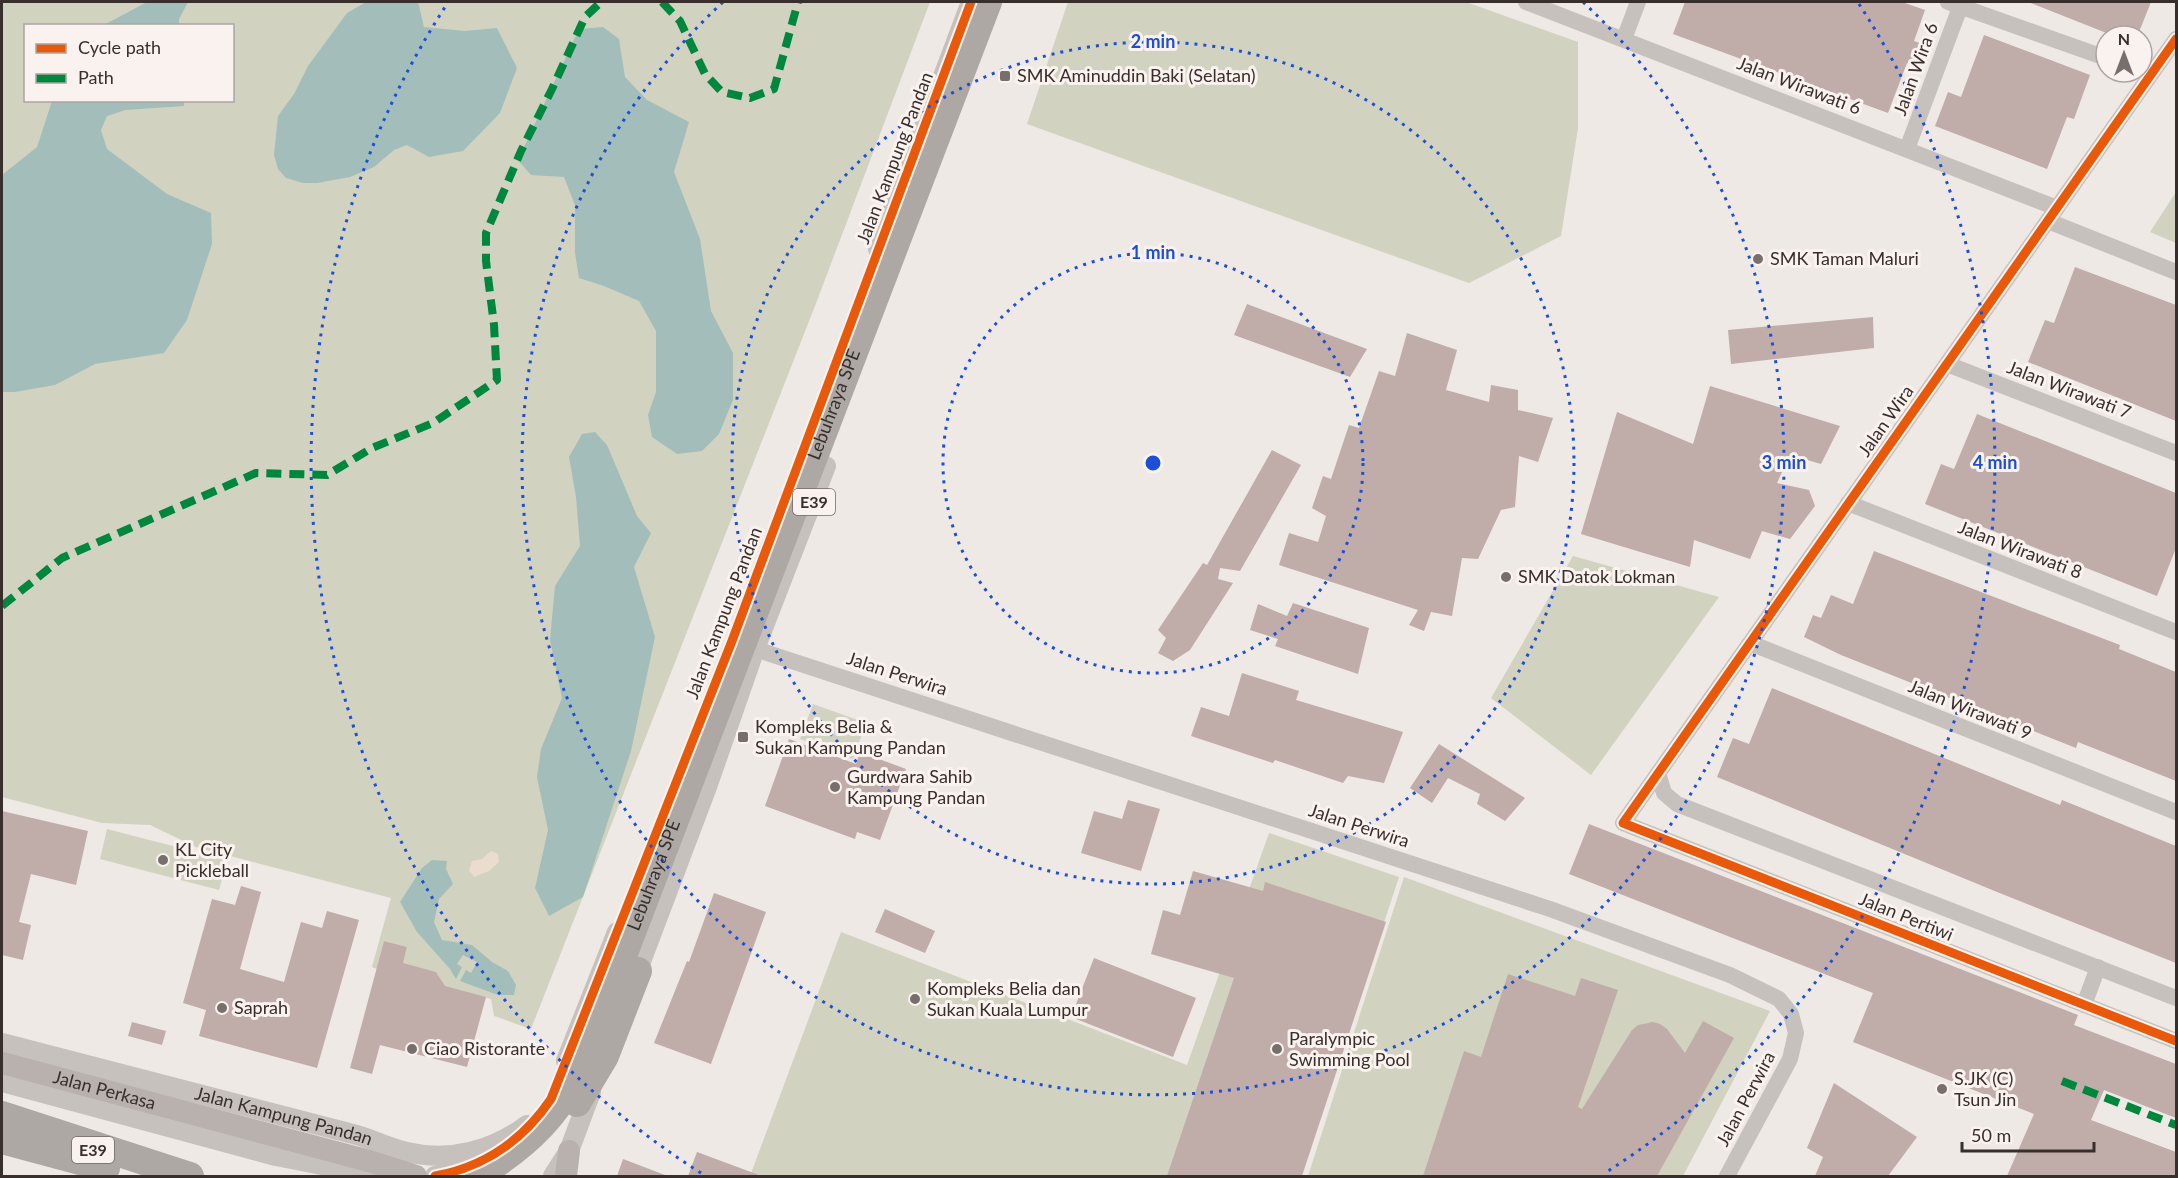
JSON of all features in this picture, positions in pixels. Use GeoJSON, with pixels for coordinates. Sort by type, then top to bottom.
{"type":"FeatureCollection","features":[{"type":"Feature","properties":{"kind":"highway","name":"Lebuhraya SPE"},"geometry":{"type":"LineString","coordinates":[[477,1176],[495,1165],[530,1137],[557,1106],[568,1089],[612,984],[988,2]]}},
{"type":"Feature","properties":{"kind":"highway","name":"Lebuhraya SPE"},"geometry":{"type":"LineString","coordinates":[[496,1176],[539,1145],[559,1125],[592,1081],[613,1039],[875,340],[1007,2]]}},
{"type":"Feature","properties":{"kind":"highway"},"geometry":{"type":"LineString","coordinates":[[2,1115],[190,1176]]}},
{"type":"Feature","properties":{"kind":"highway","name":"E39"},"geometry":{"type":"LineString","coordinates":[[2,1123],[185,1176]]}},
{"type":"Feature","properties":{"kind":"highway"},"geometry":{"type":"LineString","coordinates":[[2,1128],[156,1176]]}},
{"type":"Feature","properties":{"kind":"highway","name":"E39"},"geometry":{"type":"LineString","coordinates":[[2,1140],[140,1176]]}},
{"type":"Feature","properties":{"kind":"main road","name":"Jalan Perkasa"},"geometry":{"type":"LineString","coordinates":[[2,1063],[369,1161],[416,1176]]}},
{"type":"Feature","properties":{"kind":"main road"},"geometry":{"type":"LineString","coordinates":[[2,1123],[200,1176]]}},
{"type":"Feature","properties":{"kind":"main road"},"geometry":{"type":"LineString","coordinates":[[566,1176],[569,1151]]}},
{"type":"Feature","properties":{"kind":"street","name":"Jalan Kampung Pandan"},"geometry":{"type":"LineString","coordinates":[[435,1176],[464,1169],[498,1153],[528,1129],[551,1100],[732,641],[971,2]]}},
{"type":"Feature","properties":{"kind":"street"},"geometry":{"type":"LineString","coordinates":[[553,1176],[569,1151],[707,787],[755,649],[1000,2]]}},
{"type":"Feature","properties":{"kind":"street","name":"Jalan Wirawati 6"},"geometry":{"type":"LineString","coordinates":[[1526,2],[1907,149],[2176,272]]}},
{"type":"Feature","properties":{"kind":"street"},"geometry":{"type":"LineString","coordinates":[[1624,39],[1638,2]]}},
{"type":"Feature","properties":{"kind":"street"},"geometry":{"type":"LineString","coordinates":[[1957,3],[2094,54]]}},
{"type":"Feature","properties":{"kind":"street","name":"Jalan Wira 6"},"geometry":{"type":"LineString","coordinates":[[1907,149],[1957,3]]}},
{"type":"Feature","properties":{"kind":"street","name":"Jalan Wira"},"geometry":{"type":"LineString","coordinates":[[1623,823],[2176,39]]}},
{"type":"Feature","properties":{"kind":"street","name":"Jalan Wirawati 7"},"geometry":{"type":"LineString","coordinates":[[1947,363],[2176,453]]}},
{"type":"Feature","properties":{"kind":"street","name":"Jalan Wirawati 8"},"geometry":{"type":"LineString","coordinates":[[1848,503],[2176,632]]}},
{"type":"Feature","properties":{"kind":"street","name":"Jalan Perwira"},"geometry":{"type":"LineString","coordinates":[[732,641],[1550,909],[1758,987],[1779,999],[1791,1014],[1796,1033],[1790,1059],[1727,1176]]}},
{"type":"Feature","properties":{"kind":"street","name":"Jalan Wirawati 9"},"geometry":{"type":"LineString","coordinates":[[1750,643],[2176,812]]}},
{"type":"Feature","properties":{"kind":"street","name":"Jalan Pertiwi"},"geometry":{"type":"LineString","coordinates":[[1658,773],[1664,793],[1677,804],[2176,998]]}},
{"type":"Feature","properties":{"kind":"street","name":"Jalan Pertiwi"},"geometry":{"type":"LineString","coordinates":[[1623,823],[2176,1041]]}},
{"type":"Feature","properties":{"kind":"street"},"geometry":{"type":"LineString","coordinates":[[2084,1005],[2098,967]]}},
{"type":"Feature","properties":{"kind":"street","name":"Jalan Kampung Pandan"},"geometry":{"type":"LineString","coordinates":[[2,1043],[353,1134],[408,1152],[427,1155],[465,1154],[500,1143],[530,1123],[551,1100]]}},
{"type":"Feature","properties":{"kind":"street","name":"Jalan Kampung Pandan"},"geometry":{"type":"LineString","coordinates":[[2,1083],[276,1156],[378,1176]]}},
{"type":"Feature","properties":{"kind":"green space"},"geometry":{"type":"Polygon","coordinates":[[[2,2],[930,2],[815,306],[531,1029],[494,1016],[491,999],[439,985],[440,978],[436,972],[426,970],[400,974],[407,947],[384,941],[377,969],[372,967],[391,898],[196,847],[150,825],[102,823],[2,797],[2,2]]]}},
{"type":"Feature","properties":{"kind":"green space"},"geometry":{"type":"Polygon","coordinates":[[[1068,2],[1466,2],[1578,42],[1578,128],[1561,236],[1469,283],[1027,124],[1068,2]]]}},
{"type":"Feature","properties":{"kind":"green space"},"geometry":{"type":"Polygon","coordinates":[[[2176,192],[2176,243],[2150,232],[2176,192]]]}},
{"type":"Feature","properties":{"kind":"green space"},"geometry":{"type":"Polygon","coordinates":[[[1573,556],[1719,597],[1591,775],[1491,698],[1573,556]]]}},
{"type":"Feature","properties":{"kind":"green space"},"geometry":{"type":"Polygon","coordinates":[[[813,704],[866,723],[853,759],[800,739],[813,704]]]}},
{"type":"Feature","properties":{"kind":"green space","name":"KL City Pickleball"},"geometry":{"type":"Polygon","coordinates":[[[107,829],[227,860],[219,890],[100,859],[107,829]]]}},
{"type":"Feature","properties":{"kind":"green space","name":"Kompleks Belia dan Sukan Kuala Lumpur"},"geometry":{"type":"Polygon","coordinates":[[[1269,833],[1399,877],[1300,1176],[750,1176],[841,932],[1187,1065],[1269,833]]]}},
{"type":"Feature","properties":{"kind":"green space"},"geometry":{"type":"Polygon","coordinates":[[[1404,877],[1770,1011],[1683,1176],[1308,1176],[1404,877]]]}},
{"type":"Feature","properties":{"kind":"sand"},"geometry":{"type":"Polygon","coordinates":[[[491,851],[498,854],[499,862],[489,871],[474,877],[469,870],[472,861],[482,859],[491,851]]]}},
{"type":"Feature","properties":{"kind":"water"},"geometry":{"type":"Polygon","coordinates":[[[147,2],[188,2],[179,19],[179,24],[106,24],[147,2]]]}},
{"type":"Feature","properties":{"kind":"water"},"geometry":{"type":"Polygon","coordinates":[[[366,2],[418,2],[424,27],[465,31],[497,28],[517,68],[500,113],[463,151],[429,157],[407,145],[394,150],[374,167],[350,177],[317,183],[303,183],[286,178],[278,169],[274,155],[278,116],[294,94],[308,66],[347,13],[366,2]]]}},
{"type":"Feature","properties":{"kind":"water"},"geometry":{"type":"Polygon","coordinates":[[[603,27],[619,39],[625,77],[647,100],[689,122],[674,172],[700,239],[711,311],[733,353],[733,400],[719,434],[702,451],[677,454],[652,437],[648,415],[656,392],[656,331],[639,301],[579,278],[575,253],[575,205],[564,177],[531,175],[518,160],[579,29],[603,27]]]}},
{"type":"Feature","properties":{"kind":"water"},"geometry":{"type":"Polygon","coordinates":[[[52,102],[184,102],[184,106],[126,110],[107,116],[101,130],[107,149],[167,194],[211,213],[212,244],[187,320],[164,353],[95,364],[55,385],[2,392],[2,175],[37,147],[52,102]]]}},
{"type":"Feature","properties":{"kind":"water"},"geometry":{"type":"Polygon","coordinates":[[[595,432],[607,445],[637,516],[651,533],[634,567],[655,637],[631,751],[583,897],[549,916],[535,888],[548,830],[537,777],[541,749],[562,698],[550,640],[555,586],[580,546],[576,497],[569,457],[582,434],[595,432]]]}},
{"type":"Feature","properties":{"kind":"water"},"geometry":{"type":"Polygon","coordinates":[[[432,860],[447,861],[446,869],[453,884],[439,899],[434,922],[442,940],[472,945],[492,962],[508,971],[516,985],[514,995],[498,995],[460,981],[466,970],[471,973],[477,962],[463,955],[457,964],[462,967],[456,979],[417,932],[400,902],[422,868],[432,860]]]}},
{"type":"Feature","properties":{"kind":"building"},"geometry":{"type":"Polygon","coordinates":[[[1685,2],[1902,2],[1925,10],[1914,41],[1928,46],[1919,68],[1907,63],[1888,113],[1673,34],[1685,2]]]}},
{"type":"Feature","properties":{"kind":"building"},"geometry":{"type":"Polygon","coordinates":[[[2028,2],[2151,2],[2142,24],[2094,24],[2094,28],[2028,2]]]}},
{"type":"Feature","properties":{"kind":"building"},"geometry":{"type":"Polygon","coordinates":[[[1984,35],[2090,75],[2074,119],[2067,117],[2047,169],[1935,126],[1948,92],[1961,97],[1984,35]]]}},
{"type":"Feature","properties":{"kind":"building"},"geometry":{"type":"Polygon","coordinates":[[[2075,267],[2176,305],[2176,421],[2028,362],[2045,320],[2054,323],[2075,267]]]}},
{"type":"Feature","properties":{"kind":"building"},"geometry":{"type":"Polygon","coordinates":[[[1247,304],[1367,349],[1350,377],[1234,335],[1247,304]]]}},
{"type":"Feature","properties":{"kind":"building"},"geometry":{"type":"Polygon","coordinates":[[[1873,317],[1874,348],[1731,364],[1728,330],[1873,317]]]}},
{"type":"Feature","properties":{"kind":"building"},"geometry":{"type":"Polygon","coordinates":[[[1407,333],[1457,350],[1446,390],[1489,402],[1491,385],[1518,390],[1518,410],[1553,418],[1538,462],[1519,456],[1515,507],[1501,510],[1478,559],[1462,558],[1452,616],[1431,612],[1424,631],[1409,625],[1418,610],[1279,565],[1289,533],[1318,542],[1326,516],[1312,508],[1323,476],[1331,479],[1349,425],[1359,428],[1379,371],[1395,376],[1407,333]]]}},
{"type":"Feature","properties":{"kind":"building"},"geometry":{"type":"Polygon","coordinates":[[[1710,386],[1840,426],[1821,464],[1790,455],[1777,483],[1809,490],[1815,506],[1790,539],[1762,531],[1750,559],[1694,540],[1690,567],[1581,534],[1617,412],[1693,444],[1710,386]]]}},
{"type":"Feature","properties":{"kind":"building"},"geometry":{"type":"Polygon","coordinates":[[[1977,414],[2176,493],[2176,548],[2157,596],[1925,504],[1941,464],[1954,469],[1977,414]]]}},
{"type":"Feature","properties":{"kind":"building"},"geometry":{"type":"Polygon","coordinates":[[[1272,450],[1301,465],[1240,571],[1220,568],[1218,579],[1233,583],[1190,650],[1173,661],[1158,653],[1166,638],[1158,630],[1203,563],[1207,565],[1272,450]]]}},
{"type":"Feature","properties":{"kind":"building"},"geometry":{"type":"Polygon","coordinates":[[[1874,551],[2120,645],[2119,649],[2176,672],[2176,781],[2078,742],[2076,748],[1841,655],[1804,637],[1813,615],[1821,618],[1831,595],[1853,604],[1874,551]]]}},
{"type":"Feature","properties":{"kind":"building"},"geometry":{"type":"Polygon","coordinates":[[[1293,603],[1369,628],[1358,674],[1275,646],[1278,639],[1250,630],[1258,604],[1287,616],[1293,603]]]}},
{"type":"Feature","properties":{"kind":"building"},"geometry":{"type":"Polygon","coordinates":[[[1242,673],[1299,691],[1296,700],[1403,732],[1384,783],[1348,776],[1343,783],[1275,760],[1273,763],[1191,736],[1201,707],[1229,716],[1242,673]]]}},
{"type":"Feature","properties":{"kind":"building"},"geometry":{"type":"Polygon","coordinates":[[[1772,688],[2060,805],[2062,800],[2176,846],[2176,963],[1717,777],[1733,738],[1749,744],[1772,688]]]}},
{"type":"Feature","properties":{"kind":"building","name":"Gurdwara Sahib Kampung Pandan"},"geometry":{"type":"Polygon","coordinates":[[[789,739],[856,764],[860,752],[906,769],[880,840],[857,832],[855,839],[765,806],[789,739]]]}},
{"type":"Feature","properties":{"kind":"building"},"geometry":{"type":"Polygon","coordinates":[[[1439,744],[1525,798],[1505,821],[1477,804],[1480,794],[1448,778],[1432,803],[1410,788],[1439,744]]]}},
{"type":"Feature","properties":{"kind":"building"},"geometry":{"type":"Polygon","coordinates":[[[1128,800],[1160,809],[1141,871],[1081,853],[1094,811],[1122,819],[1128,800]]]}},
{"type":"Feature","properties":{"kind":"building"},"geometry":{"type":"Polygon","coordinates":[[[2,811],[88,831],[76,885],[31,874],[19,922],[31,925],[23,960],[2,955],[2,811]]]}},
{"type":"Feature","properties":{"kind":"building"},"geometry":{"type":"Polygon","coordinates":[[[1589,824],[2078,1015],[2074,1025],[2176,1064],[2176,1118],[2104,1090],[2091,1120],[2176,1152],[2176,1176],[2007,1176],[2034,1114],[1853,1042],[1873,993],[1569,874],[1589,824]]]}},
{"type":"Feature","properties":{"kind":"building","name":"Paralympic Swimming Pool"},"geometry":{"type":"Polygon","coordinates":[[[1193,871],[1263,891],[1265,882],[1386,922],[1302,1176],[1167,1176],[1234,978],[1151,954],[1163,910],[1180,915],[1193,871]]]}},
{"type":"Feature","properties":{"kind":"building"},"geometry":{"type":"Polygon","coordinates":[[[241,886],[261,892],[240,969],[284,982],[301,922],[322,928],[327,911],[359,920],[317,1068],[199,1036],[206,1010],[183,1003],[212,899],[235,905],[241,886]]]}},
{"type":"Feature","properties":{"kind":"building"},"geometry":{"type":"Polygon","coordinates":[[[714,893],[766,912],[711,1064],[654,1043],[687,961],[689,962],[714,893]]]}},
{"type":"Feature","properties":{"kind":"building"},"geometry":{"type":"Polygon","coordinates":[[[885,909],[935,931],[925,953],[875,932],[885,909]]]}},
{"type":"Feature","properties":{"kind":"building"},"geometry":{"type":"Polygon","coordinates":[[[384,941],[407,947],[403,963],[436,972],[445,986],[486,997],[467,1067],[380,1045],[372,1074],[350,1068],[384,941]]]}},
{"type":"Feature","properties":{"kind":"building"},"geometry":{"type":"Polygon","coordinates":[[[1094,958],[1196,998],[1173,1057],[1071,1017],[1094,958]]]}},
{"type":"Feature","properties":{"kind":"building"},"geometry":{"type":"Polygon","coordinates":[[[1508,974],[1575,996],[1581,978],[1618,990],[1578,1107],[1582,1109],[1632,1030],[1638,1025],[1653,1022],[1660,1024],[1667,1029],[1685,1053],[1703,1021],[1734,1038],[1657,1176],[1423,1176],[1464,1051],[1481,1057],[1508,974]]]}},
{"type":"Feature","properties":{"kind":"building"},"geometry":{"type":"Polygon","coordinates":[[[132,1022],[166,1031],[162,1045],[128,1036],[132,1022]]]}},
{"type":"Feature","properties":{"kind":"building"},"geometry":{"type":"Polygon","coordinates":[[[1834,1083],[1917,1137],[1888,1176],[1815,1176],[1823,1157],[1807,1148],[1834,1083]]]}},
{"type":"Feature","properties":{"kind":"building"},"geometry":{"type":"Polygon","coordinates":[[[697,1152],[759,1175],[759,1176],[688,1176],[697,1152]]]}},
{"type":"Feature","properties":{"kind":"building"},"geometry":{"type":"Polygon","coordinates":[[[623,1159],[665,1175],[665,1176],[617,1176],[623,1159]]]}},
{"type":"Feature","properties":{"kind":"marked path"},"geometry":{"type":"LineString","coordinates":[[2,606],[62,558],[256,473],[327,475],[372,448],[433,423],[497,380],[494,325],[486,261],[486,233],[521,151],[585,17],[601,2]]}},
{"type":"Feature","properties":{"kind":"marked path"},"geometry":{"type":"LineString","coordinates":[[662,2],[680,21],[705,74],[722,92],[750,98],[774,89],[798,2]]}},
{"type":"Feature","properties":{"kind":"marked path"},"geometry":{"type":"LineString","coordinates":[[2062,1081],[2176,1125]]}},
{"type":"Feature","properties":{"kind":"cycle path"},"geometry":{"type":"LineString","coordinates":[[435,1176],[470,1166],[501,1150],[528,1127],[551,1099],[732,641],[971,2]]}},
{"type":"Feature","properties":{"kind":"cycle path"},"geometry":{"type":"LineString","coordinates":[[2176,39],[1623,823],[2176,1041]]}},
{"type":"Feature","properties":{"kind":"place","name":"SMK Aminuddin Baki (Selatan)"},"geometry":{"type":"Point","coordinates":[1005,76]}},
{"type":"Feature","properties":{"kind":"place","name":"SMK Taman Maluri"},"geometry":{"type":"Point","coordinates":[1758,259]}},
{"type":"Feature","properties":{"kind":"place","name":"SMK Datok Lokman"},"geometry":{"type":"Point","coordinates":[1506,577]}},
{"type":"Feature","properties":{"kind":"place","name":"Kompleks Belia & Sukan Kampung Pandan"},"geometry":{"type":"Point","coordinates":[743,737]}},
{"type":"Feature","properties":{"kind":"place","name":"Gurdwara Sahib Kampung Pandan"},"geometry":{"type":"Point","coordinates":[835,787]}},
{"type":"Feature","properties":{"kind":"place","name":"KL City Pickleball"},"geometry":{"type":"Point","coordinates":[163,860]}},
{"type":"Feature","properties":{"kind":"place","name":"Kompleks Belia dan Sukan Kuala Lumpur"},"geometry":{"type":"Point","coordinates":[915,999]}},
{"type":"Feature","properties":{"kind":"place","name":"Saprah"},"geometry":{"type":"Point","coordinates":[222,1008]}},
{"type":"Feature","properties":{"kind":"place","name":"Ciao Ristorante"},"geometry":{"type":"Point","coordinates":[412,1049]}},
{"type":"Feature","properties":{"kind":"place","name":"Paralympic Swimming Pool"},"geometry":{"type":"Point","coordinates":[1277,1049]}},
{"type":"Feature","properties":{"kind":"place","name":"S.JK (C) Tsun Jin"},"geometry":{"type":"Point","coordinates":[1942,1089]}}]}
